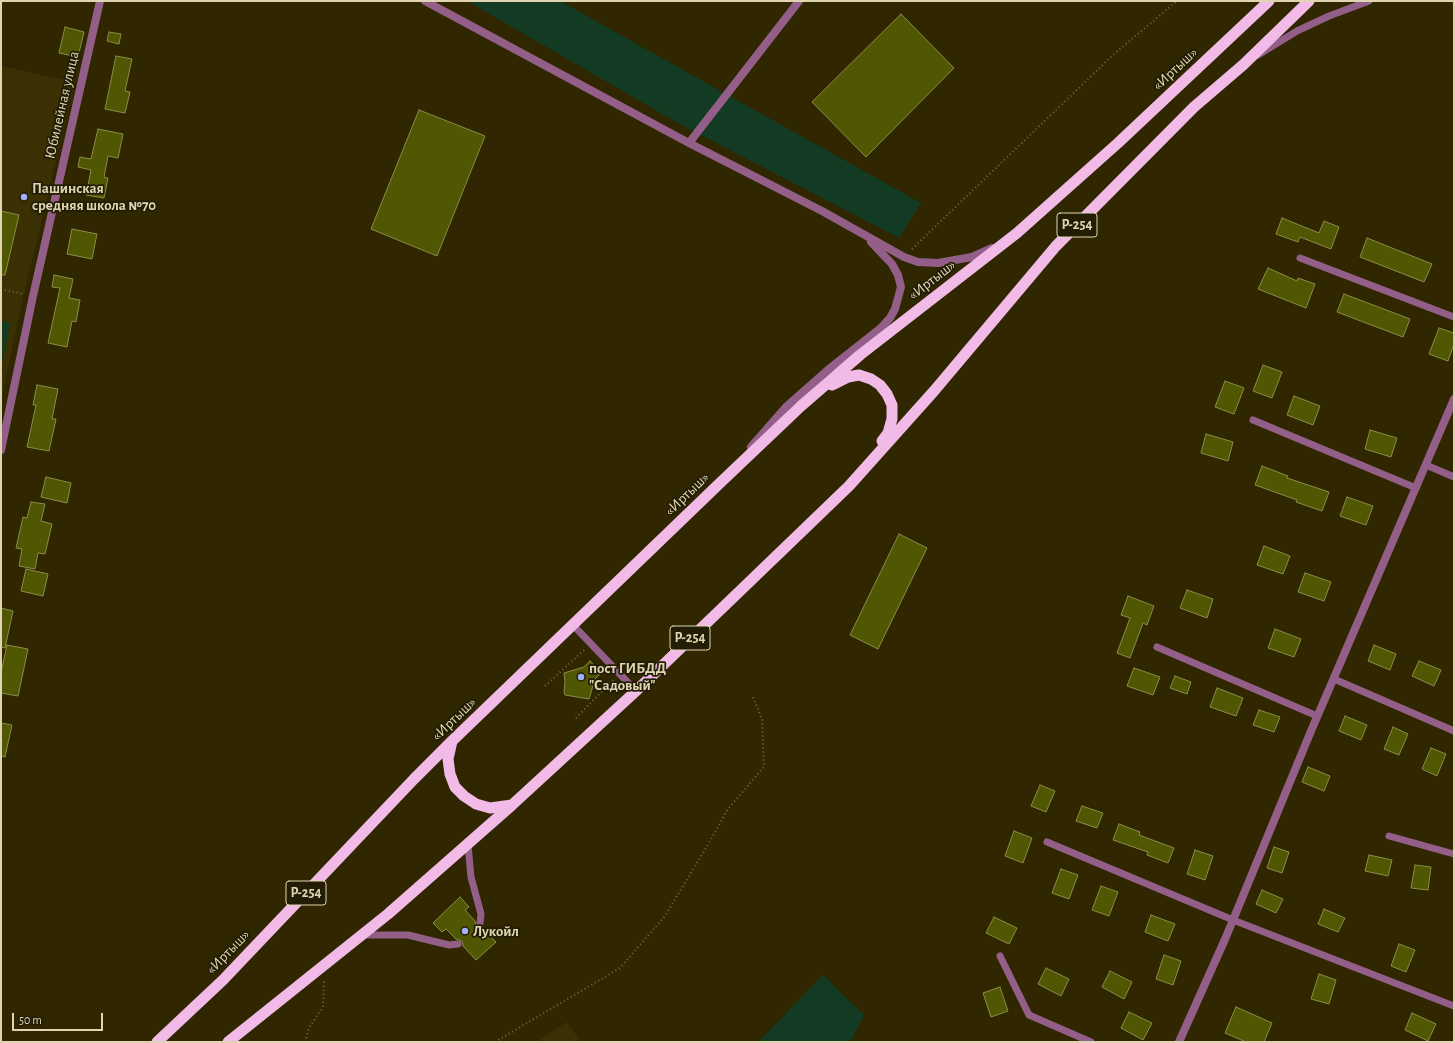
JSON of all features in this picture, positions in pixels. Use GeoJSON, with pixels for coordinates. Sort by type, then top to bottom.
{"type":"FeatureCollection","features":[{"type":"Feature","properties":{"kind":"highway","name":"«Иртыш»"},"geometry":{"type":"LineString","coordinates":[[157,1042],[223,980],[452,741],[801,406],[860,355],[1017,233],[1118,143],[1269,1]]}},
{"type":"Feature","properties":{"kind":"highway","name":"Р-254"},"geometry":{"type":"LineString","coordinates":[[228,1042],[362,935],[468,845],[636,691],[843,491],[934,391],[1056,246],[1194,107],[1243,65],[1309,1]]}},
{"type":"Feature","properties":{"kind":"highway"},"geometry":{"type":"LineString","coordinates":[[801,406],[833,384],[848,377],[859,375],[871,379],[880,385],[888,394],[892,405],[892,419],[888,433],[864,468]]}},
{"type":"Feature","properties":{"kind":"highway"},"geometry":{"type":"LineString","coordinates":[[452,741],[448,759],[450,774],[455,787],[476,804],[490,808],[512,805]]}},
{"type":"Feature","properties":{"kind":"street","name":"Юбилейная улица"},"geometry":{"type":"LineString","coordinates":[[1,450],[33,296],[100,1]]}},
{"type":"Feature","properties":{"kind":"street"},"geometry":{"type":"LineString","coordinates":[[425,1],[689,143],[822,211],[904,257],[918,262],[938,264],[957,261],[972,257],[990,249],[1017,233]]}},
{"type":"Feature","properties":{"kind":"street"},"geometry":{"type":"LineString","coordinates":[[689,143],[799,1]]}},
{"type":"Feature","properties":{"kind":"street"},"geometry":{"type":"LineString","coordinates":[[721,482],[787,406],[830,368],[881,328],[896,309],[901,287],[898,275],[892,264],[860,232]]}},
{"type":"Feature","properties":{"kind":"street"},"geometry":{"type":"LineString","coordinates":[[1179,1042],[1233,920],[1317,716],[1454,399]]}},
{"type":"Feature","properties":{"kind":"lane"},"geometry":{"type":"LineString","coordinates":[[1243,65],[1297,31],[1329,16],[1369,1]]}},
{"type":"Feature","properties":{"kind":"lane"},"geometry":{"type":"LineString","coordinates":[[1300,258],[1454,317]]}},
{"type":"Feature","properties":{"kind":"lane"},"geometry":{"type":"LineString","coordinates":[[1253,420],[1416,488]]}},
{"type":"Feature","properties":{"kind":"lane"},"geometry":{"type":"LineString","coordinates":[[1426,465],[1454,477]]}},
{"type":"Feature","properties":{"kind":"lane"},"geometry":{"type":"LineString","coordinates":[[573,625],[636,691]]}},
{"type":"Feature","properties":{"kind":"lane"},"geometry":{"type":"LineString","coordinates":[[1157,647],[1317,716]]}},
{"type":"Feature","properties":{"kind":"lane"},"geometry":{"type":"LineString","coordinates":[[1334,678],[1454,731]]}},
{"type":"Feature","properties":{"kind":"lane"},"geometry":{"type":"LineString","coordinates":[[1389,836],[1454,854]]}},
{"type":"Feature","properties":{"kind":"lane"},"geometry":{"type":"LineString","coordinates":[[1047,842],[1233,920],[1454,1006]]}},
{"type":"Feature","properties":{"kind":"lane"},"geometry":{"type":"LineString","coordinates":[[468,845],[471,877],[481,914],[480,924]]}},
{"type":"Feature","properties":{"kind":"lane"},"geometry":{"type":"LineString","coordinates":[[362,935],[408,935],[449,945],[458,944]]}},
{"type":"Feature","properties":{"kind":"lane"},"geometry":{"type":"LineString","coordinates":[[1000,956],[1028,1015],[1091,1042]]}},
{"type":"Feature","properties":{"kind":"path"},"geometry":{"type":"LineString","coordinates":[[904,257],[1113,55],[1177,1]]}},
{"type":"Feature","properties":{"kind":"path"},"geometry":{"type":"LineString","coordinates":[[1,289],[33,296]]}},
{"type":"Feature","properties":{"kind":"path"},"geometry":{"type":"LineString","coordinates":[[545,686],[591,644]]}},
{"type":"Feature","properties":{"kind":"path"},"geometry":{"type":"LineString","coordinates":[[576,718],[620,674]]}},
{"type":"Feature","properties":{"kind":"path"},"geometry":{"type":"LineString","coordinates":[[495,1042],[620,968],[665,916],[728,809],[764,767],[762,719],[752,695]]}},
{"type":"Feature","properties":{"kind":"path"},"geometry":{"type":"LineString","coordinates":[[305,1042],[309,1028],[323,1007],[325,983],[320,969]]}},
{"type":"Feature","properties":{"kind":"shaded area","name":"Пашинская средняя школа №70"},"geometry":{"type":"Polygon","coordinates":[[[1,66],[75,82],[20,311],[1,402],[1,66]]]}},
{"type":"Feature","properties":{"kind":"shaded area"},"geometry":{"type":"Polygon","coordinates":[[[567,1022],[581,1042],[536,1042],[567,1022]]]}},
{"type":"Feature","properties":{"kind":"green space"},"geometry":{"type":"Polygon","coordinates":[[[467,1],[560,1],[921,203],[899,238],[676,122],[467,1]]]}},
{"type":"Feature","properties":{"kind":"green space"},"geometry":{"type":"Polygon","coordinates":[[[1,321],[10,323],[1,368],[1,321]]]}},
{"type":"Feature","properties":{"kind":"green space"},"geometry":{"type":"Polygon","coordinates":[[[823,975],[864,1015],[850,1042],[758,1042],[823,975]]]}},
{"type":"Feature","properties":{"kind":"building"},"geometry":{"type":"Polygon","coordinates":[[[901,14],[954,68],[866,157],[812,102],[901,14]]]}},
{"type":"Feature","properties":{"kind":"building"},"geometry":{"type":"Polygon","coordinates":[[[65,27],[84,32],[78,57],[59,53],[65,27]]]}},
{"type":"Feature","properties":{"kind":"building"},"geometry":{"type":"Polygon","coordinates":[[[109,32],[121,34],[119,44],[107,41],[109,32]]]}},
{"type":"Feature","properties":{"kind":"building"},"geometry":{"type":"Polygon","coordinates":[[[116,56],[132,59],[125,91],[130,92],[125,113],[105,109],[116,56]]]}},
{"type":"Feature","properties":{"kind":"building"},"geometry":{"type":"Polygon","coordinates":[[[419,110],[485,136],[437,256],[371,229],[419,110]]]}},
{"type":"Feature","properties":{"kind":"building"},"geometry":{"type":"Polygon","coordinates":[[[98,129],[123,134],[118,158],[108,156],[104,177],[108,178],[104,198],[86,195],[91,170],[78,167],[80,157],[91,159],[98,129]]]}},
{"type":"Feature","properties":{"kind":"building"},"geometry":{"type":"Polygon","coordinates":[[[1,211],[19,215],[5,275],[1,275],[1,211]]]}},
{"type":"Feature","properties":{"kind":"building"},"geometry":{"type":"Polygon","coordinates":[[[1282,218],[1319,233],[1324,221],[1339,227],[1331,249],[1300,237],[1298,242],[1276,234],[1282,218]]]}},
{"type":"Feature","properties":{"kind":"building"},"geometry":{"type":"Polygon","coordinates":[[[72,229],[97,234],[92,259],[67,254],[72,229]]]}},
{"type":"Feature","properties":{"kind":"building"},"geometry":{"type":"Polygon","coordinates":[[[1367,238],[1432,264],[1424,282],[1360,257],[1367,238]]]}},
{"type":"Feature","properties":{"kind":"building"},"geometry":{"type":"Polygon","coordinates":[[[1268,268],[1297,281],[1298,278],[1315,284],[1306,308],[1258,289],[1268,268]]]}},
{"type":"Feature","properties":{"kind":"building"},"geometry":{"type":"Polygon","coordinates":[[[54,275],[73,279],[69,298],[80,300],[76,322],[72,321],[67,347],[48,343],[60,288],[52,287],[54,275]]]}},
{"type":"Feature","properties":{"kind":"building"},"geometry":{"type":"Polygon","coordinates":[[[1344,294],[1410,319],[1403,337],[1337,312],[1344,294]]]}},
{"type":"Feature","properties":{"kind":"building"},"geometry":{"type":"Polygon","coordinates":[[[1439,328],[1454,333],[1454,344],[1448,361],[1429,354],[1439,328]]]}},
{"type":"Feature","properties":{"kind":"building"},"geometry":{"type":"Polygon","coordinates":[[[1263,365],[1282,372],[1272,398],[1253,391],[1263,365]]]}},
{"type":"Feature","properties":{"kind":"building"},"geometry":{"type":"Polygon","coordinates":[[[1225,381],[1244,388],[1234,414],[1215,407],[1225,381]]]}},
{"type":"Feature","properties":{"kind":"building"},"geometry":{"type":"Polygon","coordinates":[[[37,385],[58,389],[52,419],[56,419],[49,451],[27,447],[36,405],[33,405],[37,385]]]}},
{"type":"Feature","properties":{"kind":"building"},"geometry":{"type":"Polygon","coordinates":[[[1294,396],[1320,406],[1313,425],[1287,415],[1294,396]]]}},
{"type":"Feature","properties":{"kind":"building"},"geometry":{"type":"Polygon","coordinates":[[[1370,430],[1397,438],[1391,457],[1365,449],[1370,430]]]}},
{"type":"Feature","properties":{"kind":"building"},"geometry":{"type":"Polygon","coordinates":[[[1206,434],[1233,442],[1228,461],[1201,453],[1206,434]]]}},
{"type":"Feature","properties":{"kind":"building"},"geometry":{"type":"Polygon","coordinates":[[[1262,466],[1288,476],[1287,478],[1329,492],[1322,511],[1296,502],[1297,500],[1255,485],[1262,466]]]}},
{"type":"Feature","properties":{"kind":"building"},"geometry":{"type":"Polygon","coordinates":[[[46,477],[71,483],[67,503],[41,497],[46,477]]]}},
{"type":"Feature","properties":{"kind":"building"},"geometry":{"type":"Polygon","coordinates":[[[1347,497],[1373,506],[1366,525],[1340,516],[1347,497]]]}},
{"type":"Feature","properties":{"kind":"building"},"geometry":{"type":"Polygon","coordinates":[[[31,502],[45,504],[41,521],[52,524],[45,554],[38,553],[35,569],[19,566],[22,549],[16,548],[23,517],[27,518],[31,502]]]}},
{"type":"Feature","properties":{"kind":"building"},"geometry":{"type":"Polygon","coordinates":[[[899,534],[927,548],[878,649],[850,635],[899,534]]]}},
{"type":"Feature","properties":{"kind":"building"},"geometry":{"type":"Polygon","coordinates":[[[1264,546],[1290,556],[1283,574],[1257,565],[1264,546]]]}},
{"type":"Feature","properties":{"kind":"building"},"geometry":{"type":"Polygon","coordinates":[[[26,569],[48,574],[43,596],[21,591],[26,569]]]}},
{"type":"Feature","properties":{"kind":"building"},"geometry":{"type":"Polygon","coordinates":[[[1305,573],[1331,582],[1324,601],[1298,592],[1305,573]]]}},
{"type":"Feature","properties":{"kind":"building"},"geometry":{"type":"Polygon","coordinates":[[[1187,590],[1213,599],[1207,618],[1180,608],[1187,590]]]}},
{"type":"Feature","properties":{"kind":"building"},"geometry":{"type":"Polygon","coordinates":[[[1128,596],[1154,606],[1147,625],[1143,623],[1130,658],[1117,653],[1130,618],[1121,615],[1128,596]]]}},
{"type":"Feature","properties":{"kind":"building"},"geometry":{"type":"Polygon","coordinates":[[[1,608],[13,611],[5,648],[1,647],[1,608]]]}},
{"type":"Feature","properties":{"kind":"building"},"geometry":{"type":"Polygon","coordinates":[[[1275,629],[1301,639],[1294,657],[1268,648],[1275,629]]]}},
{"type":"Feature","properties":{"kind":"building"},"geometry":{"type":"Polygon","coordinates":[[[7,645],[28,649],[18,696],[1,693],[1,673],[7,645]]]}},
{"type":"Feature","properties":{"kind":"building"},"geometry":{"type":"Polygon","coordinates":[[[1374,645],[1396,654],[1390,670],[1368,661],[1374,645]]]}},
{"type":"Feature","properties":{"kind":"building","name":"пост ГИБДД \"Садовый\""},"geometry":{"type":"Polygon","coordinates":[[[590,661],[601,673],[595,679],[589,699],[565,695],[564,673],[584,667],[590,661]]]}},
{"type":"Feature","properties":{"kind":"building"},"geometry":{"type":"Polygon","coordinates":[[[1419,661],[1441,670],[1434,686],[1412,676],[1419,661]]]}},
{"type":"Feature","properties":{"kind":"building"},"geometry":{"type":"Polygon","coordinates":[[[1134,668],[1160,677],[1153,695],[1127,686],[1134,668]]]}},
{"type":"Feature","properties":{"kind":"building"},"geometry":{"type":"Polygon","coordinates":[[[1175,676],[1191,682],[1187,694],[1170,688],[1175,676]]]}},
{"type":"Feature","properties":{"kind":"building"},"geometry":{"type":"Polygon","coordinates":[[[1217,688],[1243,698],[1236,716],[1210,707],[1217,688]]]}},
{"type":"Feature","properties":{"kind":"building"},"geometry":{"type":"Polygon","coordinates":[[[1259,710],[1280,717],[1274,732],[1253,725],[1259,710]]]}},
{"type":"Feature","properties":{"kind":"building"},"geometry":{"type":"Polygon","coordinates":[[[1345,716],[1367,725],[1361,740],[1339,731],[1345,716]]]}},
{"type":"Feature","properties":{"kind":"building"},"geometry":{"type":"Polygon","coordinates":[[[1,723],[12,725],[5,757],[1,756],[1,723]]]}},
{"type":"Feature","properties":{"kind":"building"},"geometry":{"type":"Polygon","coordinates":[[[1393,727],[1408,734],[1399,755],[1384,749],[1393,727]]]}},
{"type":"Feature","properties":{"kind":"building"},"geometry":{"type":"Polygon","coordinates":[[[1431,748],[1446,754],[1437,776],[1422,769],[1431,748]]]}},
{"type":"Feature","properties":{"kind":"building"},"geometry":{"type":"Polygon","coordinates":[[[1308,767],[1330,776],[1324,791],[1302,782],[1308,767]]]}},
{"type":"Feature","properties":{"kind":"building"},"geometry":{"type":"Polygon","coordinates":[[[1040,785],[1055,791],[1046,812],[1031,806],[1040,785]]]}},
{"type":"Feature","properties":{"kind":"building"},"geometry":{"type":"Polygon","coordinates":[[[1082,806],[1103,813],[1097,828],[1076,821],[1082,806]]]}},
{"type":"Feature","properties":{"kind":"building"},"geometry":{"type":"Polygon","coordinates":[[[1119,824],[1140,832],[1139,835],[1174,848],[1168,863],[1147,855],[1148,852],[1113,840],[1119,824]]]}},
{"type":"Feature","properties":{"kind":"building"},"geometry":{"type":"Polygon","coordinates":[[[1014,831],[1032,838],[1023,863],[1005,856],[1014,831]]]}},
{"type":"Feature","properties":{"kind":"building"},"geometry":{"type":"Polygon","coordinates":[[[1274,847],[1289,852],[1282,873],[1267,868],[1274,847]]]}},
{"type":"Feature","properties":{"kind":"building"},"geometry":{"type":"Polygon","coordinates":[[[1195,850],[1213,856],[1205,880],[1187,874],[1195,850]]]}},
{"type":"Feature","properties":{"kind":"building"},"geometry":{"type":"Polygon","coordinates":[[[1369,855],[1392,860],[1388,876],[1365,871],[1369,855]]]}},
{"type":"Feature","properties":{"kind":"building"},"geometry":{"type":"Polygon","coordinates":[[[1415,865],[1431,867],[1428,890],[1411,888],[1415,865]]]}},
{"type":"Feature","properties":{"kind":"building"},"geometry":{"type":"Polygon","coordinates":[[[1061,869],[1078,875],[1069,899],[1052,893],[1061,869]]]}},
{"type":"Feature","properties":{"kind":"building"},"geometry":{"type":"Polygon","coordinates":[[[1101,886],[1118,892],[1109,916],[1092,910],[1101,886]]]}},
{"type":"Feature","properties":{"kind":"building"},"geometry":{"type":"Polygon","coordinates":[[[1262,890],[1283,899],[1276,913],[1256,904],[1262,890]]]}},
{"type":"Feature","properties":{"kind":"building"},"geometry":{"type":"Polygon","coordinates":[[[460,897],[469,907],[465,910],[475,921],[476,925],[479,928],[482,928],[496,942],[476,960],[463,946],[462,941],[456,939],[446,929],[442,932],[433,923],[460,897]]]}},
{"type":"Feature","properties":{"kind":"building"},"geometry":{"type":"Polygon","coordinates":[[[1324,909],[1345,918],[1338,932],[1318,924],[1324,909]]]}},
{"type":"Feature","properties":{"kind":"building"},"geometry":{"type":"Polygon","coordinates":[[[1151,915],[1175,924],[1168,941],[1145,932],[1151,915]]]}},
{"type":"Feature","properties":{"kind":"building"},"geometry":{"type":"Polygon","coordinates":[[[994,917],[1017,928],[1009,944],[986,933],[994,917]]]}},
{"type":"Feature","properties":{"kind":"building"},"geometry":{"type":"Polygon","coordinates":[[[1399,944],[1415,950],[1406,972],[1391,966],[1399,944]]]}},
{"type":"Feature","properties":{"kind":"building"},"geometry":{"type":"Polygon","coordinates":[[[1164,955],[1181,961],[1173,985],[1156,979],[1164,955]]]}},
{"type":"Feature","properties":{"kind":"building"},"geometry":{"type":"Polygon","coordinates":[[[1046,968],[1069,979],[1061,996],[1038,984],[1046,968]]]}},
{"type":"Feature","properties":{"kind":"building"},"geometry":{"type":"Polygon","coordinates":[[[1110,971],[1132,982],[1124,999],[1102,987],[1110,971]]]}},
{"type":"Feature","properties":{"kind":"building"},"geometry":{"type":"Polygon","coordinates":[[[1319,974],[1336,980],[1329,1004],[1311,999],[1319,974]]]}},
{"type":"Feature","properties":{"kind":"building"},"geometry":{"type":"Polygon","coordinates":[[[1000,987],[1008,1011],[991,1017],[983,993],[1000,987]]]}},
{"type":"Feature","properties":{"kind":"building"},"geometry":{"type":"Polygon","coordinates":[[[1236,1007],[1272,1023],[1264,1042],[1246,1042],[1225,1033],[1236,1007]]]}},
{"type":"Feature","properties":{"kind":"building"},"geometry":{"type":"Polygon","coordinates":[[[1129,1012],[1152,1023],[1143,1040],[1121,1028],[1129,1012]]]}},
{"type":"Feature","properties":{"kind":"building"},"geometry":{"type":"Polygon","coordinates":[[[1412,1013],[1436,1024],[1428,1041],[1405,1030],[1412,1013]]]}},
{"type":"Feature","properties":{"kind":"place","name":"Пашинская средняя школа №70"},"geometry":{"type":"Point","coordinates":[24,197]}},
{"type":"Feature","properties":{"kind":"place","name":"пост ГИБДД \"Садовый\""},"geometry":{"type":"Point","coordinates":[581,677]}},
{"type":"Feature","properties":{"kind":"place","name":"Лукойл"},"geometry":{"type":"Point","coordinates":[465,931]}}]}
